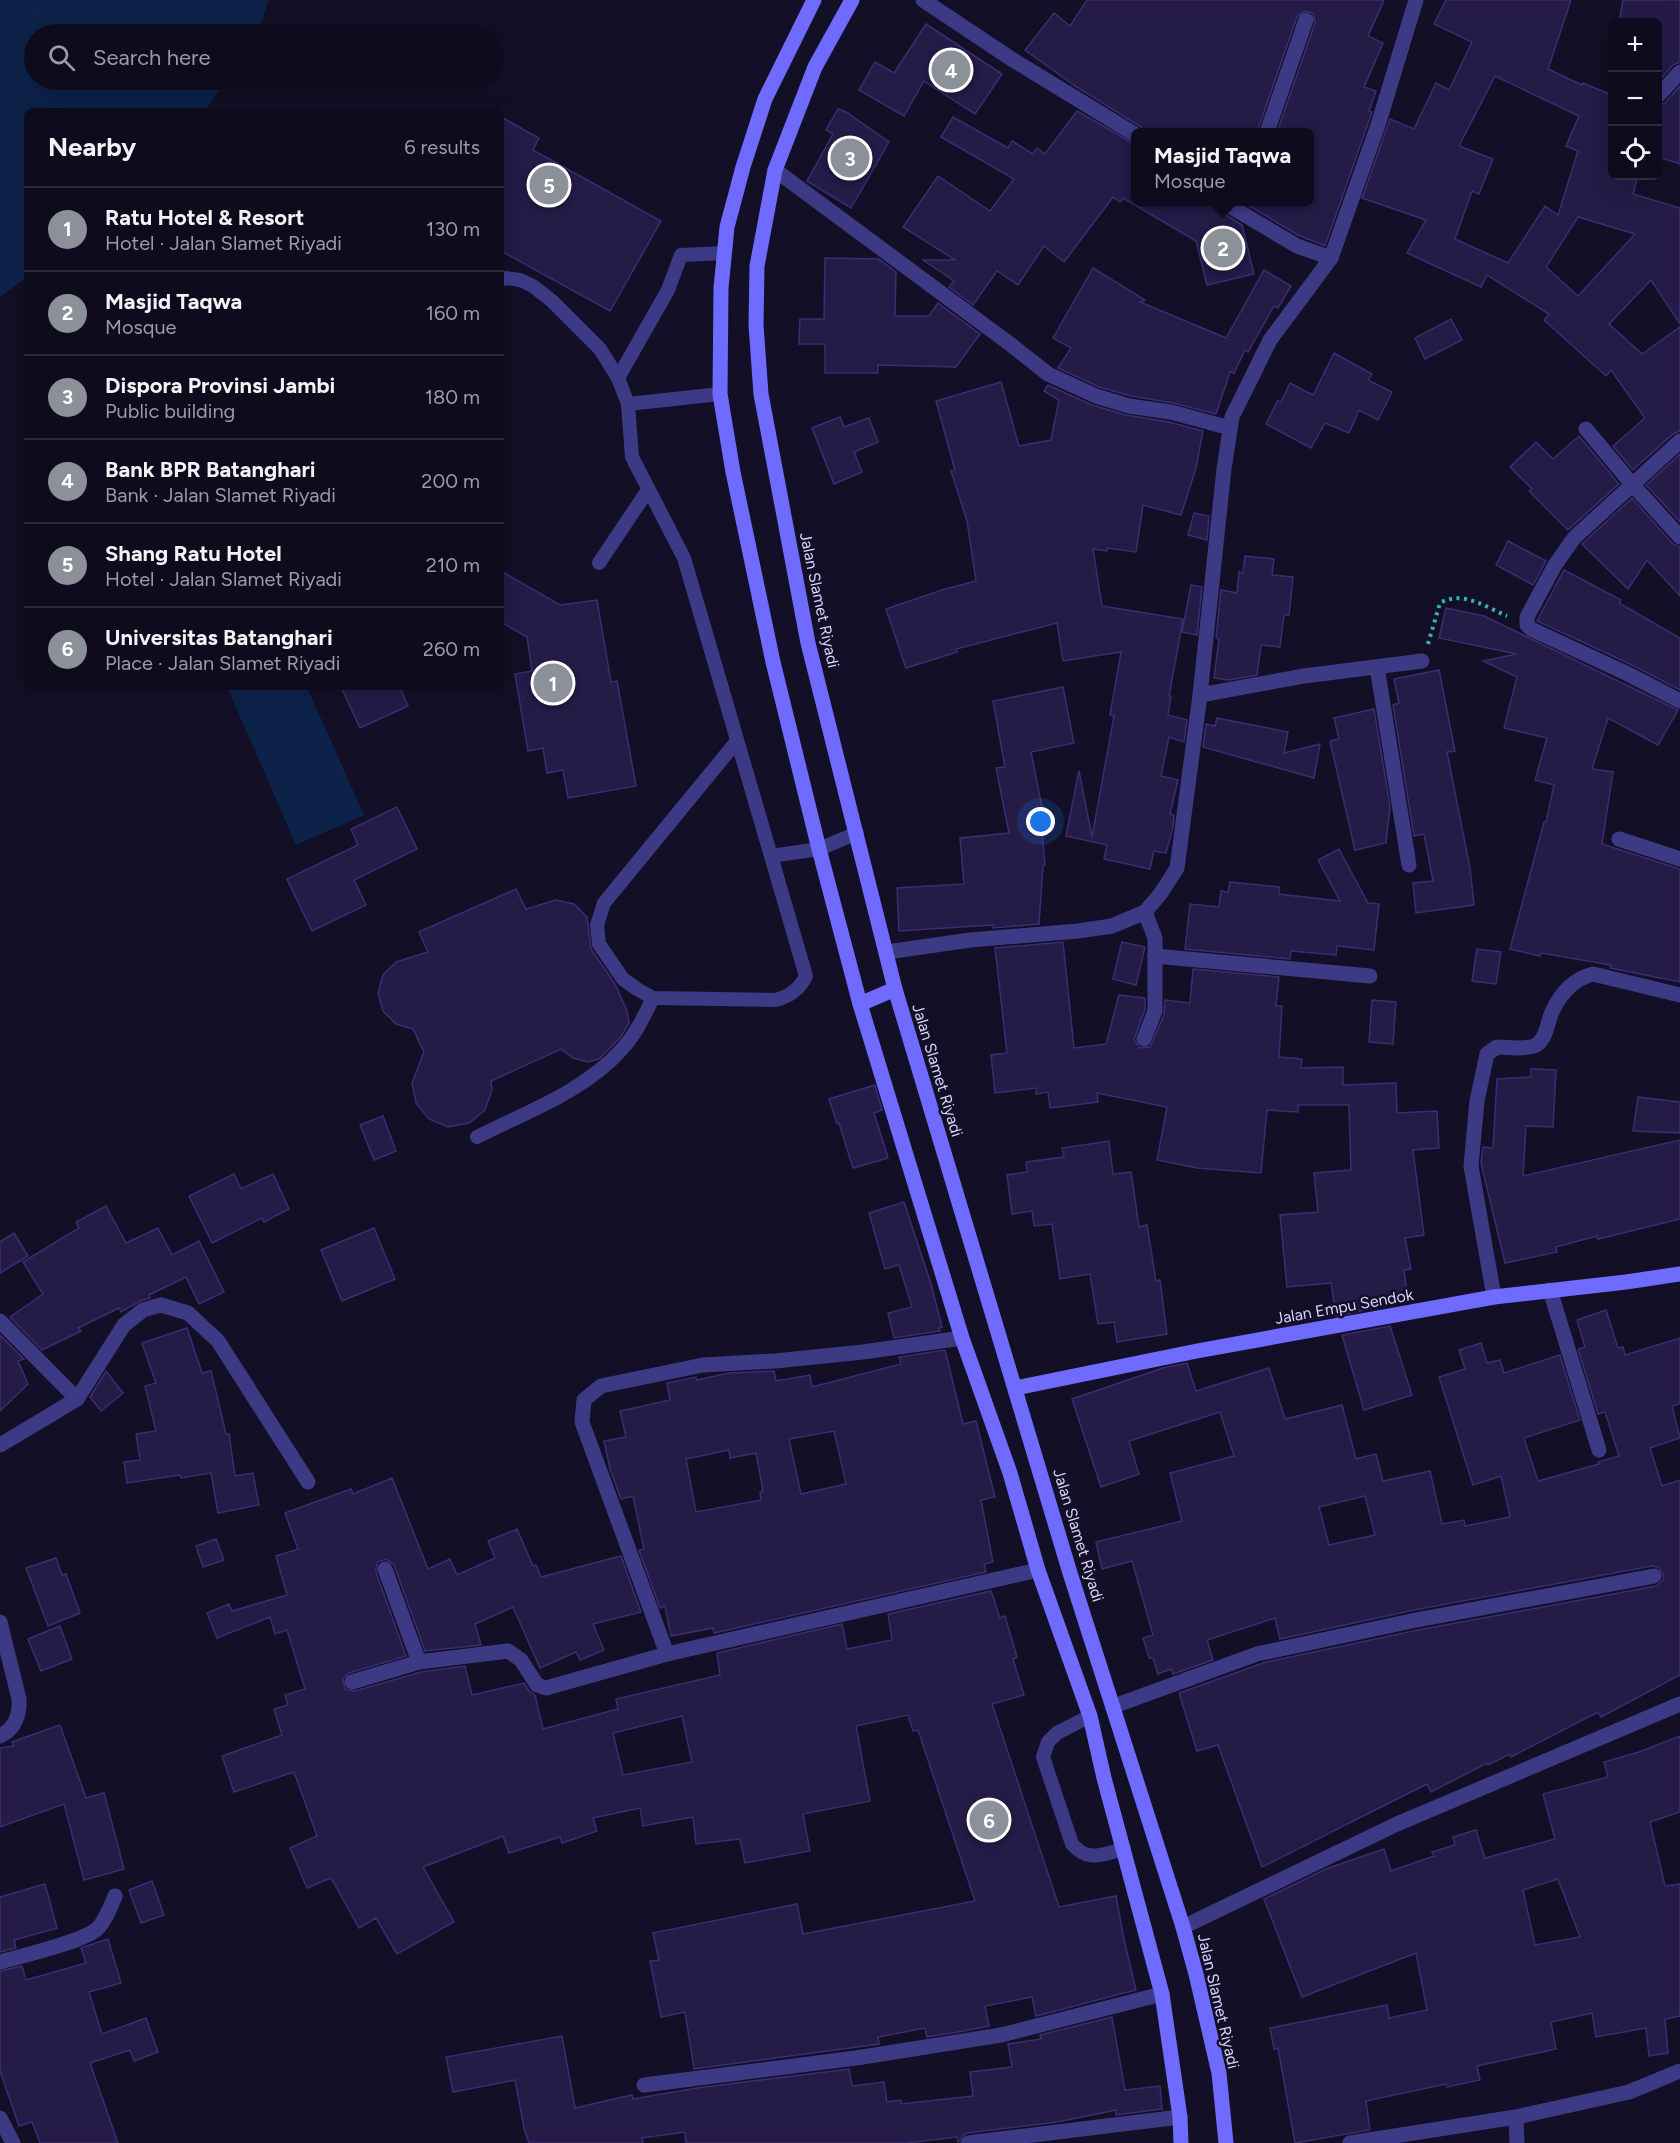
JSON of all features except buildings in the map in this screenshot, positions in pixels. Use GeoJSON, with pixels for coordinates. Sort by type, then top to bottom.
{"type":"FeatureCollection","features":[{"type":"Feature","properties":{"kind":"main road"},"geometry":{"type":"LineString","coordinates":[[814,0],[765,99],[729,217],[721,288],[720,394],[733,472],[773,662],[860,1004],[962,1338],[1010,1473],[1038,1570],[1090,1716],[1104,1778],[1162,1994],[1180,2116],[1181,2143]]}},
{"type":"Feature","properties":{"kind":"main road","name":"Jalan Slamet Riyadi"},"geometry":{"type":"LineString","coordinates":[[852,0],[815,67],[775,170],[757,266],[756,326],[761,394],[808,643],[895,989],[1070,1573],[1183,1928],[1219,2073],[1226,2143]]}},
{"type":"Feature","properties":{"kind":"main road"},"geometry":{"type":"LineString","coordinates":[[860,1004],[895,989]]}},
{"type":"Feature","properties":{"kind":"main road","name":"Jalan Empu Sendok"},"geometry":{"type":"LineString","coordinates":[[1016,1388],[1494,1297],[1680,1274]]}},
{"type":"Feature","properties":{"kind":"street"},"geometry":{"type":"LineString","coordinates":[[923,0],[1013,60],[1131,132]]}},
{"type":"Feature","properties":{"kind":"street"},"geometry":{"type":"LineString","coordinates":[[887,952],[970,940],[1113,926],[1145,912],[1177,868],[1200,696],[1232,417],[1270,340],[1331,258],[1378,125],[1416,0]]}},
{"type":"Feature","properties":{"kind":"street"},"geometry":{"type":"LineString","coordinates":[[1268,128],[1306,20]]}},
{"type":"Feature","properties":{"kind":"street"},"geometry":{"type":"LineString","coordinates":[[1662,92],[1680,72]]}},
{"type":"Feature","properties":{"kind":"street"},"geometry":{"type":"LineString","coordinates":[[775,170],[1048,374],[1096,396],[1129,406],[1171,412],[1230,428]]}},
{"type":"Feature","properties":{"kind":"street"},"geometry":{"type":"LineString","coordinates":[[1241,206],[1297,246],[1331,258]]}},
{"type":"Feature","properties":{"kind":"street"},"geometry":{"type":"LineString","coordinates":[[1586,429],[1680,537]]}},
{"type":"Feature","properties":{"kind":"street"},"geometry":{"type":"LineString","coordinates":[[1680,441],[1574,538],[1527,617],[1527,625],[1532,629],[1680,701]]}},
{"type":"Feature","properties":{"kind":"street"},"geometry":{"type":"LineString","coordinates":[[1200,696],[1304,676],[1422,662]]}},
{"type":"Feature","properties":{"kind":"street"},"geometry":{"type":"LineString","coordinates":[[1377,667],[1409,865]]}},
{"type":"Feature","properties":{"kind":"street"},"geometry":{"type":"LineString","coordinates":[[1619,839],[1680,860]]}},
{"type":"Feature","properties":{"kind":"street"},"geometry":{"type":"LineString","coordinates":[[1144,1039],[1155,1011],[1155,938],[1145,912]]}},
{"type":"Feature","properties":{"kind":"street"},"geometry":{"type":"LineString","coordinates":[[1155,956],[1370,976]]}},
{"type":"Feature","properties":{"kind":"street"},"geometry":{"type":"LineString","coordinates":[[1494,1297],[1471,1166],[1477,1101],[1487,1054],[1497,1047],[1521,1048],[1535,1046],[1542,1041],[1552,1010],[1564,993],[1583,977],[1593,974],[1680,995]]}},
{"type":"Feature","properties":{"kind":"street"},"geometry":{"type":"LineString","coordinates":[[1550,1290],[1599,1450]]}},
{"type":"Feature","properties":{"kind":"street"},"geometry":{"type":"LineString","coordinates":[[0,1445],[78,1399],[124,1325],[150,1307],[161,1305],[188,1313],[218,1341],[308,1482]]}},
{"type":"Feature","properties":{"kind":"street"},"geometry":{"type":"LineString","coordinates":[[0,1322],[78,1399]]}},
{"type":"Feature","properties":{"kind":"street"},"geometry":{"type":"LineString","coordinates":[[668,1654],[582,1422],[584,1400],[601,1386],[704,1365],[863,1352],[962,1338]]}},
{"type":"Feature","properties":{"kind":"street"},"geometry":{"type":"LineString","coordinates":[[386,1569],[419,1662]]}},
{"type":"Feature","properties":{"kind":"street"},"geometry":{"type":"LineString","coordinates":[[352,1682],[419,1662],[508,1651],[521,1660],[537,1685],[546,1688],[668,1654],[1038,1570]]}},
{"type":"Feature","properties":{"kind":"street"},"geometry":{"type":"LineString","coordinates":[[1114,1706],[1257,1654],[1416,1620],[1654,1576]]}},
{"type":"Feature","properties":{"kind":"street"},"geometry":{"type":"LineString","coordinates":[[0,1622],[20,1709],[16,1722],[0,1736]]}},
{"type":"Feature","properties":{"kind":"street"},"geometry":{"type":"LineString","coordinates":[[1183,1928],[1397,1824],[1680,1704]]}},
{"type":"Feature","properties":{"kind":"street"},"geometry":{"type":"LineString","coordinates":[[0,1962],[82,1938],[96,1929],[106,1917],[115,1896]]}},
{"type":"Feature","properties":{"kind":"street"},"geometry":{"type":"LineString","coordinates":[[644,2085],[856,2058],[1001,2035],[1162,1994]]}},
{"type":"Feature","properties":{"kind":"street"},"geometry":{"type":"LineString","coordinates":[[1350,2143],[1516,2117],[1629,2092],[1680,2071]]}},
{"type":"Feature","properties":{"kind":"street"},"geometry":{"type":"LineString","coordinates":[[968,2143],[1180,2116]]}},
{"type":"Feature","properties":{"kind":"street"},"geometry":{"type":"LineString","coordinates":[[1516,2117],[1518,2143]]}},
{"type":"Feature","properties":{"kind":"street"},"geometry":{"type":"LineString","coordinates":[[0,2118],[13,2143]]}},
{"type":"Feature","properties":{"kind":"lane"},"geometry":{"type":"LineString","coordinates":[[618,378],[668,290],[681,255],[724,254]]}},
{"type":"Feature","properties":{"kind":"lane"},"geometry":{"type":"LineString","coordinates":[[504,279],[520,280],[533,286],[552,301],[600,349],[618,378],[628,404],[632,457],[684,558],[806,976],[794,992],[776,1000],[653,998],[623,979],[599,944],[597,925],[604,903],[737,741]]}},
{"type":"Feature","properties":{"kind":"lane"},"geometry":{"type":"LineString","coordinates":[[628,404],[720,394]]}},
{"type":"Feature","properties":{"kind":"lane"},"geometry":{"type":"LineString","coordinates":[[599,563],[648,490]]}},
{"type":"Feature","properties":{"kind":"lane"},"geometry":{"type":"LineString","coordinates":[[771,856],[819,849],[857,833]]}},
{"type":"Feature","properties":{"kind":"lane"},"geometry":{"type":"LineString","coordinates":[[477,1137],[558,1097],[604,1067],[635,1032],[653,998]]}},
{"type":"Feature","properties":{"kind":"lane"},"geometry":{"type":"LineString","coordinates":[[1090,1716],[1058,1733],[1048,1742],[1044,1757],[1072,1844],[1079,1852],[1090,1857],[1124,1849]]}},
{"type":"Feature","properties":{"kind":"path"},"geometry":{"type":"LineString","coordinates":[[1422,662],[1440,603],[1450,597],[1462,597],[1527,625]]}},
{"type":"Feature","properties":{"kind":"water"},"geometry":{"type":"Polygon","coordinates":[[[0,0],[269,0],[261,24],[24,24],[24,90],[219,90],[207,108],[24,108],[24,279],[0,297],[0,0]]]}},
{"type":"Feature","properties":{"kind":"water"},"geometry":{"type":"Polygon","coordinates":[[[228,690],[308,690],[364,815],[296,845],[228,690]]]}},
{"type":"Feature","properties":{"kind":"place","name":"Bank BPR Batanghari"},"geometry":{"type":"Point","coordinates":[951,70]}},
{"type":"Feature","properties":{"kind":"place","name":"Dispora Provinsi Jambi"},"geometry":{"type":"Point","coordinates":[850,158]}},
{"type":"Feature","properties":{"kind":"place","name":"Shang Ratu Hotel"},"geometry":{"type":"Point","coordinates":[549,185]}},
{"type":"Feature","properties":{"kind":"place","name":"Masjid Taqwa"},"geometry":{"type":"Point","coordinates":[1223,248]}},
{"type":"Feature","properties":{"kind":"place","name":"Ratu Hotel & Resort"},"geometry":{"type":"Point","coordinates":[553,683]}},
{"type":"Feature","properties":{"kind":"place","name":"Universitas Batanghari"},"geometry":{"type":"Point","coordinates":[989,1820]}}]}
